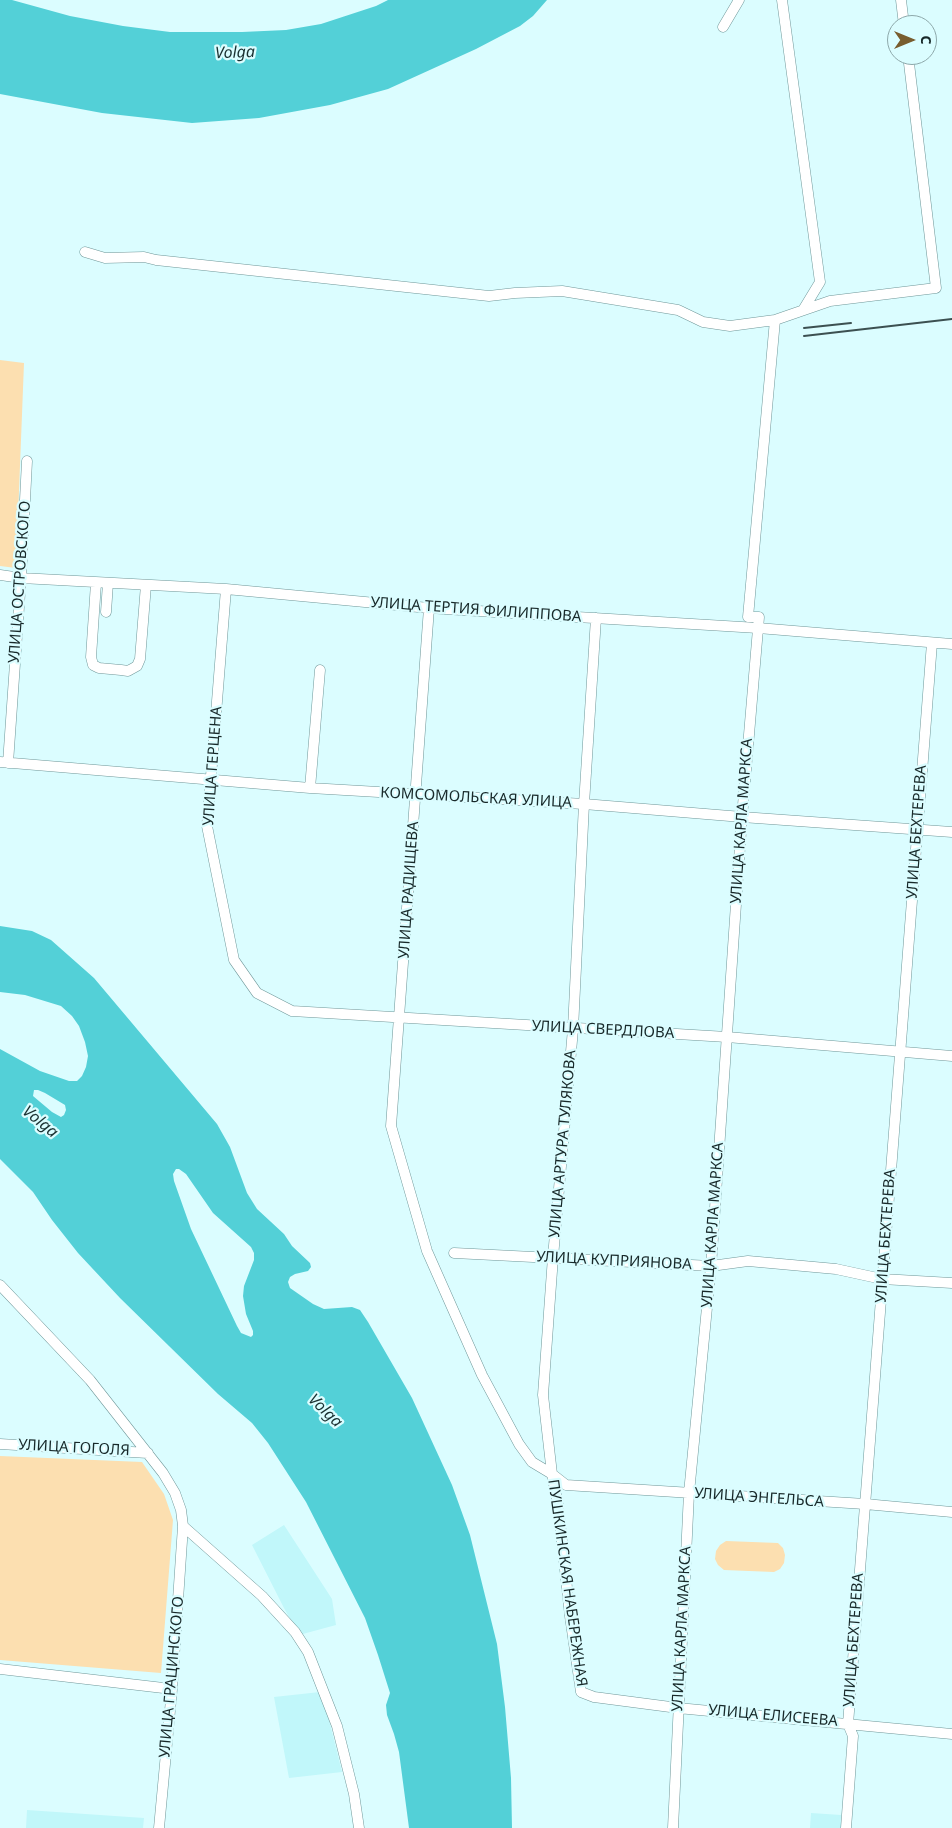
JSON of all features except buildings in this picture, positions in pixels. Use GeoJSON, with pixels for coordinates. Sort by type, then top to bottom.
{"type":"FeatureCollection","features":[{"type":"Feature","properties":{"kind":"street"},"geometry":{"type":"LineString","coordinates":[[723,27],[739,0]]}},
{"type":"Feature","properties":{"kind":"street"},"geometry":{"type":"LineString","coordinates":[[782,0],[820,282],[803,310]]}},
{"type":"Feature","properties":{"kind":"street"},"geometry":{"type":"LineString","coordinates":[[901,0],[903,15]]}},
{"type":"Feature","properties":{"kind":"street"},"geometry":{"type":"LineString","coordinates":[[85,252],[105,258],[144,257],[166,261],[490,296],[515,293],[562,292],[678,310],[703,322],[730,326],[775,320],[830,301],[936,288],[909,65]]}},
{"type":"Feature","properties":{"kind":"street"},"geometry":{"type":"LineString","coordinates":[[759,625],[760,617],[748,617],[775,320]]}},
{"type":"Feature","properties":{"kind":"street","name":"УЛИЦА ОСТРОВСКОГО"},"geometry":{"type":"LineString","coordinates":[[4,763],[22,578],[27,461]]}},
{"type":"Feature","properties":{"kind":"street","name":"УЛИЦА ТЕРТИЯ ФИЛИППОВА"},"geometry":{"type":"LineString","coordinates":[[0,575],[108,584],[226,589],[429,608],[759,625],[952,644]]}},
{"type":"Feature","properties":{"kind":"street"},"geometry":{"type":"LineString","coordinates":[[96,583],[91,658],[93,665],[99,668],[128,671],[137,666],[142,651],[146,585]]}},
{"type":"Feature","properties":{"kind":"street"},"geometry":{"type":"LineString","coordinates":[[106,612],[108,584]]}},
{"type":"Feature","properties":{"kind":"street","name":"УЛИЦА ГЕРЦЕНА"},"geometry":{"type":"LineString","coordinates":[[226,589],[207,826],[234,960],[257,993]]}},
{"type":"Feature","properties":{"kind":"street","name":"УЛИЦА РАДИЩЕВА"},"geometry":{"type":"LineString","coordinates":[[405,1171],[391,1126],[429,608]]}},
{"type":"Feature","properties":{"kind":"street","name":"УЛИЦА АРТУРА ТУЛЯКОВА"},"geometry":{"type":"LineString","coordinates":[[552,1474],[543,1395],[573,1028],[584,804],[596,618]]}},
{"type":"Feature","properties":{"kind":"street","name":"УЛИЦА КАРЛА МАРКСА"},"geometry":{"type":"LineString","coordinates":[[673,1828],[689,1493],[711,1266],[742,817],[759,625]]}},
{"type":"Feature","properties":{"kind":"street","name":"УЛИЦА БЕХТЕРЕВА"},"geometry":{"type":"LineString","coordinates":[[846,1828],[853,1736],[848,1724],[932,643]]}},
{"type":"Feature","properties":{"kind":"street"},"geometry":{"type":"LineString","coordinates":[[310,788],[320,670]]}},
{"type":"Feature","properties":{"kind":"street","name":"КОМСОМОЛЬСКАЯ УЛИЦА"},"geometry":{"type":"LineString","coordinates":[[4,763],[212,781],[584,804],[952,832]]}},
{"type":"Feature","properties":{"kind":"street","name":"УЛИЦА СВЕРДЛОВА"},"geometry":{"type":"LineString","coordinates":[[257,993],[292,1011],[727,1037],[952,1056]]}},
{"type":"Feature","properties":{"kind":"street","name":"ПУШКИНСКАЯ НАБЕРЕЖНАЯ"},"geometry":{"type":"LineString","coordinates":[[405,1171],[427,1251],[482,1375],[519,1444],[532,1462],[552,1474],[558,1504],[581,1692],[594,1697]]}},
{"type":"Feature","properties":{"kind":"street","name":"УЛИЦА КУПРИЯНОВА"},"geometry":{"type":"LineString","coordinates":[[454,1253],[711,1266],[748,1261],[836,1269],[882,1279],[952,1283]]}},
{"type":"Feature","properties":{"kind":"street","name":"УЛИЦА ГРАЦИНСКОГО"},"geometry":{"type":"LineString","coordinates":[[0,1285],[90,1380],[163,1473],[181,1510],[183,1526],[172,1690],[159,1828]]}},
{"type":"Feature","properties":{"kind":"street","name":"УЛИЦА ГОГОЛЯ"},"geometry":{"type":"LineString","coordinates":[[0,1444],[148,1453]]}},
{"type":"Feature","properties":{"kind":"street","name":"УЛИЦА ЭНГЕЛЬСА"},"geometry":{"type":"LineString","coordinates":[[552,1474],[566,1485],[865,1504],[952,1512]]}},
{"type":"Feature","properties":{"kind":"street"},"geometry":{"type":"LineString","coordinates":[[183,1526],[262,1596],[296,1632],[308,1652],[337,1726],[354,1794],[359,1828]]}},
{"type":"Feature","properties":{"kind":"street"},"geometry":{"type":"LineString","coordinates":[[0,1669],[172,1690]]}},
{"type":"Feature","properties":{"kind":"street","name":"УЛИЦА ЕЛИСЕЕВА"},"geometry":{"type":"LineString","coordinates":[[594,1697],[678,1708],[952,1734]]}},
{"type":"Feature","properties":{"kind":"shaded area"},"geometry":{"type":"Polygon","coordinates":[[[0,360],[24,363],[16,568],[0,566],[0,360]]]}},
{"type":"Feature","properties":{"kind":"shaded area"},"geometry":{"type":"Polygon","coordinates":[[[0,1456],[142,1462],[164,1494],[173,1520],[161,1673],[0,1660],[0,1456]]]}},
{"type":"Feature","properties":{"kind":"shaded area"},"geometry":{"type":"Polygon","coordinates":[[[284,1525],[332,1599],[336,1625],[299,1635],[284,1608],[252,1545],[284,1525]]]}},
{"type":"Feature","properties":{"kind":"shaded area"},"geometry":{"type":"Polygon","coordinates":[[[726,1541],[778,1543],[783,1548],[785,1555],[784,1563],[780,1569],[774,1572],[724,1570],[715,1559],[716,1551],[726,1541]]]}},
{"type":"Feature","properties":{"kind":"shaded area"},"geometry":{"type":"Polygon","coordinates":[[[320,1692],[324,1700],[342,1772],[289,1778],[274,1697],[320,1692]]]}},
{"type":"Feature","properties":{"kind":"shaded area"},"geometry":{"type":"Polygon","coordinates":[[[27,1810],[144,1818],[143,1828],[26,1828],[27,1810]]]}},
{"type":"Feature","properties":{"kind":"shaded area"},"geometry":{"type":"Polygon","coordinates":[[[811,1813],[841,1815],[841,1828],[810,1828],[811,1813]]]}},
{"type":"Feature","properties":{"kind":"water","name":"Volga"},"geometry":{"type":"Polygon","coordinates":[[[0,0],[12,0],[70,16],[123,26],[170,32],[242,32],[286,30],[321,24],[376,6],[388,0],[547,0],[533,16],[520,26],[476,49],[388,89],[330,105],[259,118],[192,123],[102,113],[0,94],[0,0]]]}},
{"type":"Feature","properties":{"kind":"water","name":"Volga"},"geometry":{"type":"Polygon","coordinates":[[[0,926],[32,931],[51,940],[94,978],[217,1124],[230,1147],[247,1193],[257,1209],[284,1234],[292,1246],[310,1263],[311,1267],[308,1271],[290,1277],[288,1282],[290,1288],[313,1304],[324,1309],[352,1307],[360,1310],[368,1322],[412,1398],[452,1485],[470,1535],[497,1644],[511,1778],[512,1828],[409,1828],[399,1752],[387,1715],[386,1705],[390,1693],[378,1655],[365,1618],[306,1502],[268,1443],[252,1423],[218,1394],[120,1298],[78,1253],[33,1192],[0,1159],[0,1049],[40,1071],[69,1081],[77,1081],[82,1076],[88,1056],[79,1026],[61,1006],[25,995],[0,992],[0,926]],[[34,1090],[33,1096],[52,1112],[61,1117],[64,1115],[65,1105],[45,1093],[34,1090]],[[176,1169],[173,1174],[174,1181],[191,1229],[237,1326],[241,1333],[251,1337],[253,1331],[246,1314],[243,1296],[244,1286],[254,1260],[254,1253],[251,1247],[213,1213],[186,1174],[176,1169]]]}},
{"type":"Feature","properties":{"kind":"railway"},"geometry":{"type":"LineString","coordinates":[[804,336],[952,319]]}},
{"type":"Feature","properties":{"kind":"railway"},"geometry":{"type":"LineString","coordinates":[[804,328],[851,323]]}}]}
